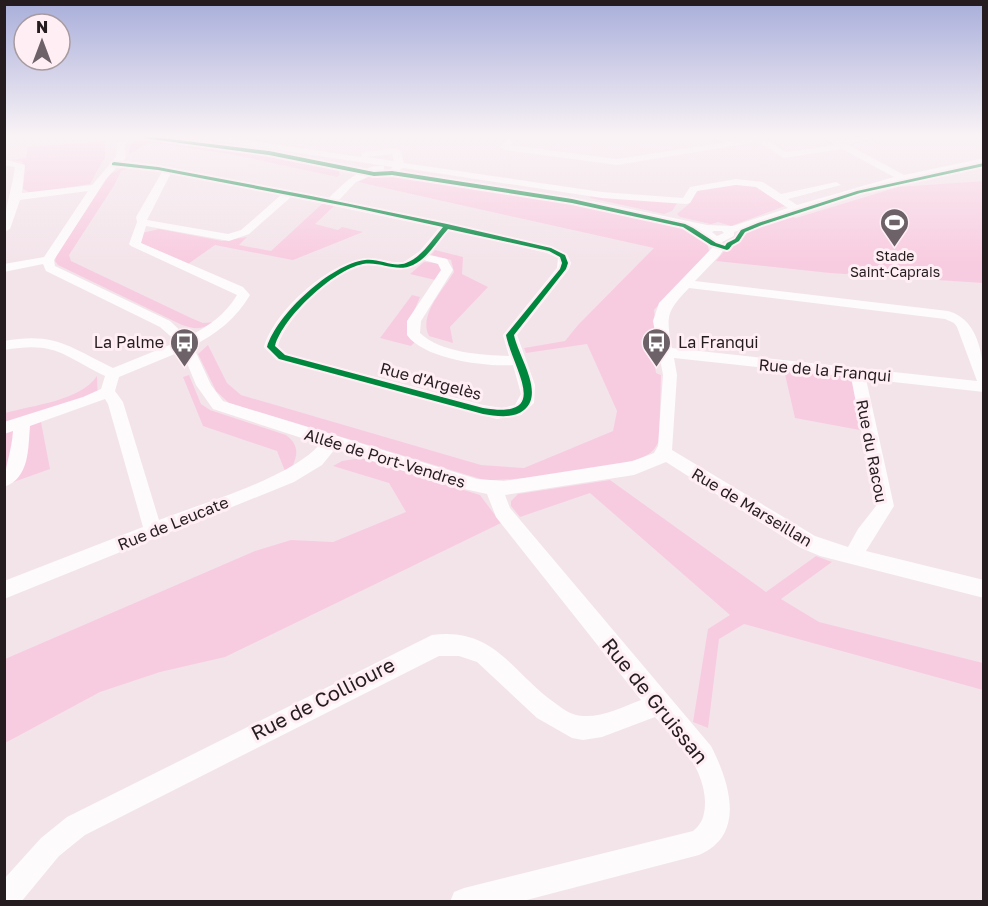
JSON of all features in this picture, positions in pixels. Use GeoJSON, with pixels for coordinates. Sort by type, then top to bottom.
{"type":"FeatureCollection","features":[{"type":"Feature","properties":{"kind":"street"},"geometry":{"type":"LineString","coordinates":[[5,226],[16,195],[18,177]]}},
{"type":"Feature","properties":{"kind":"street"},"geometry":{"type":"LineString","coordinates":[[4,268],[48,260],[98,187],[102,177]]}},
{"type":"Feature","properties":{"kind":"street"},"geometry":{"type":"LineString","coordinates":[[107,392],[113,374],[200,339],[222,321],[243,299],[243,293],[138,246],[135,241],[142,222],[141,217],[164,177]]}},
{"type":"Feature","properties":{"kind":"street","name":"Rue d'Argelès"},"geometry":{"type":"LineString","coordinates":[[199,177],[327,200],[447,226],[556,251],[564,259],[562,270],[512,330],[510,340],[527,385],[529,397],[518,410],[502,414],[483,411],[282,357],[273,351],[271,343],[276,333],[328,278],[363,262],[404,267],[412,264],[447,226]]}},
{"type":"Feature","properties":{"kind":"street"},"geometry":{"type":"LineString","coordinates":[[327,200],[345,177]]}},
{"type":"Feature","properties":{"kind":"street"},"geometry":{"type":"LineString","coordinates":[[327,200],[359,177]]}},
{"type":"Feature","properties":{"kind":"street"},"geometry":{"type":"LineString","coordinates":[[453,177],[577,198],[669,218],[716,232],[734,229],[898,177]]}},
{"type":"Feature","properties":{"kind":"street"},"geometry":{"type":"LineString","coordinates":[[468,177],[602,195],[686,201]]}},
{"type":"Feature","properties":{"kind":"street"},"geometry":{"type":"LineString","coordinates":[[779,198],[897,177]]}},
{"type":"Feature","properties":{"kind":"street"},"geometry":{"type":"LineString","coordinates":[[669,218],[694,189],[736,182],[759,184],[795,208]]}},
{"type":"Feature","properties":{"kind":"street"},"geometry":{"type":"LineString","coordinates":[[4,195],[98,187]]}},
{"type":"Feature","properties":{"kind":"street"},"geometry":{"type":"LineString","coordinates":[[142,222],[229,238],[245,232],[290,193]]}},
{"type":"Feature","properties":{"kind":"street"},"geometry":{"type":"LineString","coordinates":[[664,453],[667,439],[670,375],[660,316],[664,306],[716,253],[718,247],[716,232]]}},
{"type":"Feature","properties":{"kind":"street"},"geometry":{"type":"LineString","coordinates":[[421,256],[443,262],[447,270],[414,321],[412,330],[416,338],[425,345],[475,359],[518,360]]}},
{"type":"Feature","properties":{"kind":"street","name":"Allée de Port-Vendres"},"geometry":{"type":"LineString","coordinates":[[48,260],[50,267],[172,328],[186,344],[210,396],[218,405],[451,479],[494,488],[634,468],[653,462],[664,453]]}},
{"type":"Feature","properties":{"kind":"street"},"geometry":{"type":"LineString","coordinates":[[688,284],[948,315],[958,320],[964,327],[984,381]]}},
{"type":"Feature","properties":{"kind":"street"},"geometry":{"type":"LineString","coordinates":[[4,346],[34,340],[52,342],[113,374]]}},
{"type":"Feature","properties":{"kind":"street","name":"Rue de la Franqui"},"geometry":{"type":"LineString","coordinates":[[666,352],[763,365],[857,372],[984,387]]}},
{"type":"Feature","properties":{"kind":"street","name":"Rue du Racou"},"geometry":{"type":"LineString","coordinates":[[855,557],[864,532],[885,506],[857,372]]}},
{"type":"Feature","properties":{"kind":"street"},"geometry":{"type":"LineString","coordinates":[[4,428],[107,392]]}},
{"type":"Feature","properties":{"kind":"street"},"geometry":{"type":"LineString","coordinates":[[107,392],[115,402],[153,531]]}},
{"type":"Feature","properties":{"kind":"street"},"geometry":{"type":"LineString","coordinates":[[4,480],[11,476],[17,467],[22,423]]}},
{"type":"Feature","properties":{"kind":"street","name":"Rue de Leucate"},"geometry":{"type":"LineString","coordinates":[[4,590],[288,477],[316,460],[332,441]]}},
{"type":"Feature","properties":{"kind":"street","name":"Rue de Marseillan"},"geometry":{"type":"LineString","coordinates":[[664,453],[808,542],[827,550],[984,589]]}},
{"type":"Feature","properties":{"kind":"street","name":"Rue de Gruissan"},"geometry":{"type":"LineString","coordinates":[[464,902],[690,845],[709,836],[717,819],[717,794],[713,779],[700,752],[658,704],[502,512],[494,488]]}},
{"type":"Feature","properties":{"kind":"street","name":"Rue de Collioure"},"geometry":{"type":"LineString","coordinates":[[4,900],[50,847],[76,826],[419,650],[432,646],[448,644],[475,648],[553,717],[572,726],[583,728],[597,725],[658,704]]}},
{"type":"Feature","properties":{"kind":"shaded area"},"geometry":{"type":"Polygon","coordinates":[[[24,177],[94,177],[90,184],[31,193],[23,189],[24,177]]]}},
{"type":"Feature","properties":{"kind":"shaded area"},"geometry":{"type":"Polygon","coordinates":[[[108,177],[118,177],[69,255],[71,261],[191,318],[203,323],[215,322],[199,328],[182,325],[58,265],[55,261],[56,256],[108,177]]]}},
{"type":"Feature","properties":{"kind":"shaded area"},"geometry":{"type":"Polygon","coordinates":[[[368,177],[426,177],[572,200],[677,225],[695,232],[707,243],[709,251],[654,310],[658,344],[652,347],[656,373],[661,375],[659,441],[651,452],[635,460],[593,469],[542,476],[484,480],[229,403],[216,391],[198,354],[208,345],[227,383],[241,395],[481,465],[524,468],[613,431],[617,411],[587,344],[526,353],[524,348],[565,341],[654,248],[358,182],[368,177]]]}},
{"type":"Feature","properties":{"kind":"shaded area","name":"Stade Saint-Caprais"},"geometry":{"type":"Polygon","coordinates":[[[983,181],[983,283],[830,273],[716,261],[725,250],[729,250],[732,244],[739,241],[745,231],[789,216],[796,218],[898,187],[983,181]]]}},
{"type":"Feature","properties":{"kind":"shaded area"},"geometry":{"type":"Polygon","coordinates":[[[737,183],[753,185],[785,206],[731,226],[718,222],[711,224],[680,217],[677,214],[690,203],[698,190],[737,183]]]}},
{"type":"Feature","properties":{"kind":"shaded area"},"geometry":{"type":"Polygon","coordinates":[[[591,195],[678,202],[672,211],[664,214],[590,198],[591,195]]]}},
{"type":"Feature","properties":{"kind":"shaded area"},"geometry":{"type":"Polygon","coordinates":[[[323,203],[335,205],[315,224],[338,230],[342,227],[363,232],[293,260],[215,245],[188,264],[138,242],[142,233],[159,229],[222,241],[247,237],[239,245],[271,251],[323,203]]]}},
{"type":"Feature","properties":{"kind":"shaded area"},"geometry":{"type":"Polygon","coordinates":[[[435,250],[463,257],[462,274],[488,287],[450,327],[453,343],[429,336],[426,328],[433,303],[454,272],[451,260],[431,255],[435,250]]]}},
{"type":"Feature","properties":{"kind":"shaded area"},"geometry":{"type":"Polygon","coordinates":[[[424,262],[437,263],[444,268],[435,280],[410,274],[424,262]]]}},
{"type":"Feature","properties":{"kind":"shaded area"},"geometry":{"type":"Polygon","coordinates":[[[412,295],[420,297],[412,316],[415,342],[411,346],[380,338],[412,295]]]}},
{"type":"Feature","properties":{"kind":"shaded area"},"geometry":{"type":"Polygon","coordinates":[[[784,370],[853,377],[865,431],[795,418],[784,370]]]}},
{"type":"Feature","properties":{"kind":"shaded area"},"geometry":{"type":"Polygon","coordinates":[[[189,375],[201,404],[210,410],[290,438],[296,448],[293,465],[285,471],[277,451],[203,426],[183,377],[189,375]]]}},
{"type":"Feature","properties":{"kind":"shaded area"},"geometry":{"type":"Polygon","coordinates":[[[97,376],[98,401],[41,422],[50,469],[5,485],[5,413],[68,397],[97,376]]]}},
{"type":"Feature","properties":{"kind":"shaded area"},"geometry":{"type":"Polygon","coordinates":[[[362,458],[480,495],[501,523],[225,657],[160,672],[100,692],[5,743],[5,659],[255,551],[291,540],[333,542],[406,512],[389,483],[333,466],[342,461],[362,458]]]}},
{"type":"Feature","properties":{"kind":"shaded area"},"geometry":{"type":"Polygon","coordinates":[[[610,480],[766,592],[816,556],[832,562],[781,599],[819,622],[983,663],[983,690],[744,624],[719,639],[708,728],[693,722],[708,629],[730,615],[590,493],[520,517],[511,506],[511,501],[518,494],[610,480]]]}},
{"type":"Feature","properties":{"kind":"cycle path"},"geometry":{"type":"LineString","coordinates":[[202,177],[447,227]]}},
{"type":"Feature","properties":{"kind":"cycle path"},"geometry":{"type":"LineString","coordinates":[[420,177],[572,201],[685,226],[713,244],[727,248],[743,231],[760,224],[859,192],[925,177]]}},
{"type":"Feature","properties":{"kind":"cycle path"},"geometry":{"type":"LineString","coordinates":[[447,227],[551,250],[563,256],[565,263],[563,269],[510,335],[527,385],[526,403],[520,409],[511,413],[483,411],[282,357],[271,347],[278,332],[294,312],[329,277],[363,262],[397,267],[408,265],[424,254],[447,227]]}},
{"type":"Feature","properties":{"kind":"place","name":"Stade Saint-Caprais"},"geometry":{"type":"Point","coordinates":[895,248]}},
{"type":"Feature","properties":{"kind":"place","name":"La Palme"},"geometry":{"type":"Point","coordinates":[185,368]}},
{"type":"Feature","properties":{"kind":"place","name":"La Franqui"},"geometry":{"type":"Point","coordinates":[657,368]}}]}
